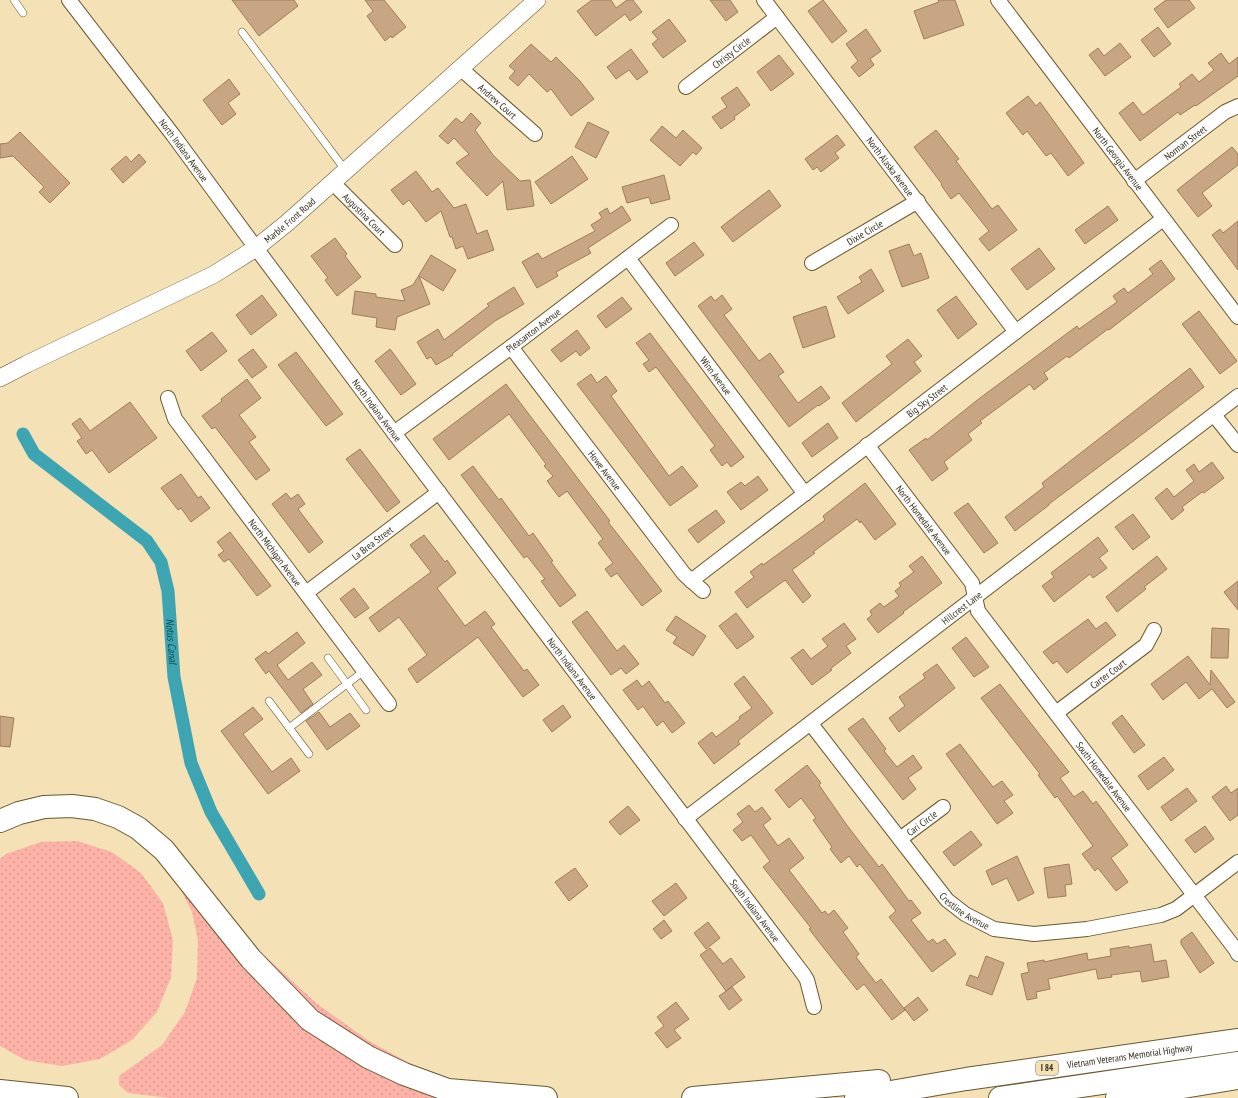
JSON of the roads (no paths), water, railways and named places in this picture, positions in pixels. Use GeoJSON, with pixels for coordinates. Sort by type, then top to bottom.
{"type":"FeatureCollection","features":[{"type":"Feature","properties":{"kind":"highway"},"geometry":{"type":"LineString","coordinates":[[0,821],[19,813],[44,807],[72,806],[96,809],[118,817],[138,828],[164,850],[251,959],[310,1020],[368,1057],[404,1074],[448,1090],[546,1098]]}},
{"type":"Feature","properties":{"kind":"highway","name":"Vietnam Veterans Memorial Highway"},"geometry":{"type":"LineString","coordinates":[[856,1098],[966,1079],[1238,1040]]}},
{"type":"Feature","properties":{"kind":"highway","name":"I 84"},"geometry":{"type":"LineString","coordinates":[[1000,1098],[1238,1063]]}},
{"type":"Feature","properties":{"kind":"highway"},"geometry":{"type":"LineString","coordinates":[[1118,1098],[1238,1078]]}},
{"type":"Feature","properties":{"kind":"highway"},"geometry":{"type":"LineString","coordinates":[[693,1098],[890,1080],[966,1079]]}},
{"type":"Feature","properties":{"kind":"highway"},"geometry":{"type":"LineString","coordinates":[[0,1091],[66,1098]]}},
{"type":"Feature","properties":{"kind":"street","name":"North Indiana Avenue"},"geometry":{"type":"LineString","coordinates":[[70,0],[173,135],[394,433],[685,819]]}},
{"type":"Feature","properties":{"kind":"street","name":"Marble Front Road"},"geometry":{"type":"LineString","coordinates":[[0,378],[212,276],[256,248],[287,224],[537,0]]}},
{"type":"Feature","properties":{"kind":"street","name":"North Alaska Avenue"},"geometry":{"type":"LineString","coordinates":[[764,0],[1016,332]]}},
{"type":"Feature","properties":{"kind":"street","name":"North Georgia Avenue"},"geometry":{"type":"LineString","coordinates":[[998,0],[1238,317]]}},
{"type":"Feature","properties":{"kind":"street","name":"Christy Circle"},"geometry":{"type":"LineString","coordinates":[[686,87],[778,17]]}},
{"type":"Feature","properties":{"kind":"street","name":"Andrew Court"},"geometry":{"type":"LineString","coordinates":[[460,68],[535,134]]}},
{"type":"Feature","properties":{"kind":"street","name":"Norman Street"},"geometry":{"type":"LineString","coordinates":[[1134,181],[1225,112],[1238,106]]}},
{"type":"Feature","properties":{"kind":"street","name":"Augustina Court"},"geometry":{"type":"LineString","coordinates":[[333,183],[395,245]]}},
{"type":"Feature","properties":{"kind":"street","name":"Dixie Circle"},"geometry":{"type":"LineString","coordinates":[[812,264],[918,201]]}},
{"type":"Feature","properties":{"kind":"street","name":"Big Sky Street"},"geometry":{"type":"LineString","coordinates":[[691,581],[1163,219]]}},
{"type":"Feature","properties":{"kind":"street","name":"Pleasanton Avenue"},"geometry":{"type":"LineString","coordinates":[[394,433],[511,347],[671,225]]}},
{"type":"Feature","properties":{"kind":"street","name":"Winn Avenue"},"geometry":{"type":"LineString","coordinates":[[628,258],[805,494]]}},
{"type":"Feature","properties":{"kind":"street","name":"Howe Avenue"},"geometry":{"type":"LineString","coordinates":[[511,347],[684,574],[703,591]]}},
{"type":"Feature","properties":{"kind":"street","name":"Hillcrest Lane"},"geometry":{"type":"LineString","coordinates":[[685,819],[1238,396]]}},
{"type":"Feature","properties":{"kind":"street","name":"North Michigan Avenue"},"geometry":{"type":"LineString","coordinates":[[168,398],[175,419],[389,704]]}},
{"type":"Feature","properties":{"kind":"street"},"geometry":{"type":"LineString","coordinates":[[1214,415],[1238,446]]}},
{"type":"Feature","properties":{"kind":"street","name":"North Homedale Avenue"},"geometry":{"type":"LineString","coordinates":[[867,445],[972,583],[975,597]]}},
{"type":"Feature","properties":{"kind":"street","name":"La Brea Street"},"geometry":{"type":"LineString","coordinates":[[306,593],[439,492]]}},
{"type":"Feature","properties":{"kind":"street","name":"South Homedale Avenue"},"geometry":{"type":"LineString","coordinates":[[975,597],[978,611],[1195,895],[1238,954]]}},
{"type":"Feature","properties":{"kind":"street","name":"Carter Court"},"geometry":{"type":"LineString","coordinates":[[1056,713],[1146,645],[1154,630]]}},
{"type":"Feature","properties":{"kind":"street","name":"Crestline Avenue"},"geometry":{"type":"LineString","coordinates":[[811,724],[947,900],[965,914],[994,929],[1034,934],[1087,929],[1161,915],[1176,909],[1238,862]]}},
{"type":"Feature","properties":{"kind":"street","name":"Cari Circle"},"geometry":{"type":"LineString","coordinates":[[900,839],[943,807]]}},
{"type":"Feature","properties":{"kind":"street","name":"South Indiana Avenue"},"geometry":{"type":"LineString","coordinates":[[685,819],[807,980],[814,1007]]}},
{"type":"Feature","properties":{"kind":"lane"},"geometry":{"type":"LineString","coordinates":[[14,0],[23,13]]}},
{"type":"Feature","properties":{"kind":"lane"},"geometry":{"type":"LineString","coordinates":[[242,32],[346,171]]}},
{"type":"Feature","properties":{"kind":"lane"},"geometry":{"type":"LineString","coordinates":[[328,658],[366,710]]}},
{"type":"Feature","properties":{"kind":"lane"},"geometry":{"type":"LineString","coordinates":[[290,728],[364,671]]}},
{"type":"Feature","properties":{"kind":"lane"},"geometry":{"type":"LineString","coordinates":[[269,701],[309,754]]}},
{"type":"Feature","properties":{"kind":"waterway","name":"Notus Canal"},"geometry":{"type":"LineString","coordinates":[[23,434],[34,454],[147,541],[161,562],[168,591],[174,677],[191,763],[211,812],[259,894]]}}]}
